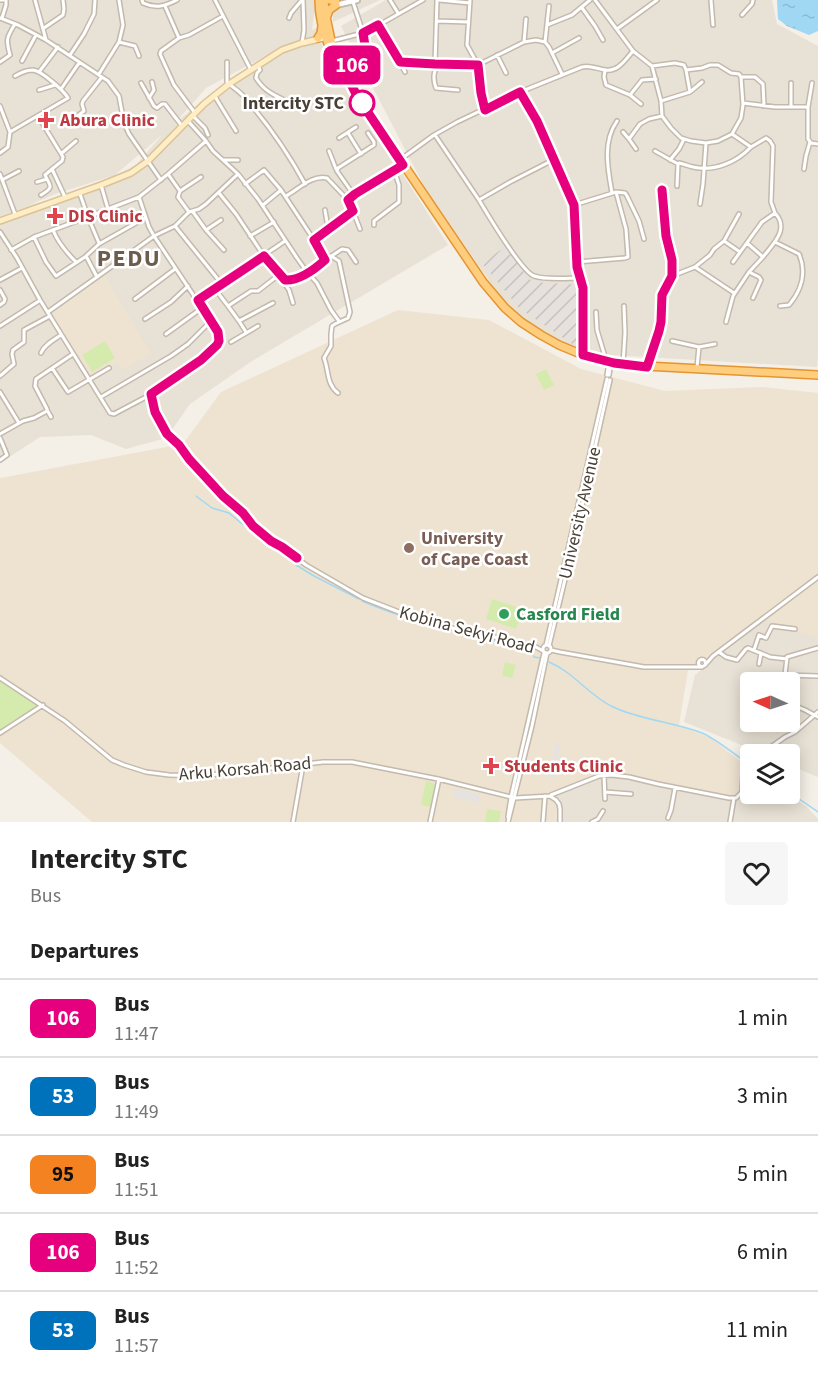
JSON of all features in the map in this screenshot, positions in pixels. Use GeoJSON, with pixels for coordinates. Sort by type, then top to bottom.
{"type":"FeatureCollection","features":[{"type":"Feature","properties":{"kind":"highway"},"geometry":{"type":"LineString","coordinates":[[325,4],[327,19],[325,39]]}},
{"type":"Feature","properties":{"kind":"highway"},"geometry":{"type":"LineString","coordinates":[[325,4],[322,26],[325,39],[339,68],[474,271],[498,301],[530,328],[559,345],[610,368],[647,367],[818,375]]}},
{"type":"Feature","properties":{"kind":"main road"},"geometry":{"type":"LineString","coordinates":[[1,218],[79,193],[131,173],[148,161],[187,120],[229,84],[282,50],[302,43],[325,39]]}},
{"type":"Feature","properties":{"kind":"street"},"geometry":{"type":"LineString","coordinates":[[3,0],[6,5],[1,18],[58,47],[108,81],[119,96],[126,128],[132,140],[161,180]]}},
{"type":"Feature","properties":{"kind":"street"},"geometry":{"type":"LineString","coordinates":[[35,0],[46,40]]}},
{"type":"Feature","properties":{"kind":"street"},"geometry":{"type":"LineString","coordinates":[[44,28],[63,15],[63,0]]}},
{"type":"Feature","properties":{"kind":"street"},"geometry":{"type":"LineString","coordinates":[[70,55],[94,14],[95,0]]}},
{"type":"Feature","properties":{"kind":"street"},"geometry":{"type":"LineString","coordinates":[[71,121],[84,111],[83,100],[119,42],[123,25],[119,0]]}},
{"type":"Feature","properties":{"kind":"street"},"geometry":{"type":"LineString","coordinates":[[142,0],[143,3],[153,6],[165,6],[177,0]]}},
{"type":"Feature","properties":{"kind":"street"},"geometry":{"type":"LineString","coordinates":[[215,0],[251,70]]}},
{"type":"Feature","properties":{"kind":"street"},"geometry":{"type":"LineString","coordinates":[[289,18],[302,0]]}},
{"type":"Feature","properties":{"kind":"street"},"geometry":{"type":"LineString","coordinates":[[302,0],[304,30],[302,43]]}},
{"type":"Feature","properties":{"kind":"street"},"geometry":{"type":"LineString","coordinates":[[325,4],[346,0]]}},
{"type":"Feature","properties":{"kind":"street"},"geometry":{"type":"LineString","coordinates":[[390,0],[398,13]]}},
{"type":"Feature","properties":{"kind":"street"},"geometry":{"type":"LineString","coordinates":[[325,39],[363,33],[423,0]]}},
{"type":"Feature","properties":{"kind":"street"},"geometry":{"type":"LineString","coordinates":[[458,90],[436,88],[434,84],[434,71],[437,64],[438,0],[470,2],[467,45],[478,65],[485,110]]}},
{"type":"Feature","properties":{"kind":"street"},"geometry":{"type":"LineString","coordinates":[[547,25],[572,15],[590,0]]}},
{"type":"Feature","properties":{"kind":"street"},"geometry":{"type":"LineString","coordinates":[[595,0],[633,51],[652,66],[661,101],[662,116],[684,139],[706,143],[718,141],[732,134],[741,118],[743,103],[741,77]]}},
{"type":"Feature","properties":{"kind":"street"},"geometry":{"type":"LineString","coordinates":[[616,29],[657,0]]}},
{"type":"Feature","properties":{"kind":"street"},"geometry":{"type":"LineString","coordinates":[[711,0],[713,25]]}},
{"type":"Feature","properties":{"kind":"street"},"geometry":{"type":"LineString","coordinates":[[742,15],[753,0]]}},
{"type":"Feature","properties":{"kind":"street"},"geometry":{"type":"LineString","coordinates":[[325,4],[355,1],[366,52],[353,63],[352,72],[355,79],[352,86]]}},
{"type":"Feature","properties":{"kind":"street"},"geometry":{"type":"LineString","coordinates":[[165,6],[178,38]]}},
{"type":"Feature","properties":{"kind":"street"},"geometry":{"type":"LineString","coordinates":[[549,6],[545,42],[562,74]]}},
{"type":"Feature","properties":{"kind":"street"},"geometry":{"type":"LineString","coordinates":[[582,8],[603,40]]}},
{"type":"Feature","properties":{"kind":"street"},"geometry":{"type":"LineString","coordinates":[[208,135],[174,86],[160,54],[178,38],[189,35],[223,16]]}},
{"type":"Feature","properties":{"kind":"street"},"geometry":{"type":"LineString","coordinates":[[525,42],[526,19]]}},
{"type":"Feature","properties":{"kind":"street"},"geometry":{"type":"LineString","coordinates":[[436,21],[468,22]]}},
{"type":"Feature","properties":{"kind":"street"},"geometry":{"type":"LineString","coordinates":[[0,62],[10,55],[7,42],[16,24]]}},
{"type":"Feature","properties":{"kind":"street"},"geometry":{"type":"LineString","coordinates":[[378,25],[405,72]]}},
{"type":"Feature","properties":{"kind":"street"},"geometry":{"type":"LineString","coordinates":[[22,61],[36,35]]}},
{"type":"Feature","properties":{"kind":"street"},"geometry":{"type":"LineString","coordinates":[[552,53],[579,38]]}},
{"type":"Feature","properties":{"kind":"street"},"geometry":{"type":"LineString","coordinates":[[400,62],[478,65],[525,42],[536,40],[545,42]]}},
{"type":"Feature","properties":{"kind":"street"},"geometry":{"type":"LineString","coordinates":[[119,42],[135,46],[139,56]]}},
{"type":"Feature","properties":{"kind":"street"},"geometry":{"type":"LineString","coordinates":[[39,72],[58,47]]}},
{"type":"Feature","properties":{"kind":"street"},"geometry":{"type":"LineString","coordinates":[[348,200],[394,170],[434,135],[457,122],[562,74],[588,66],[605,70],[615,69],[633,51]]}},
{"type":"Feature","properties":{"kind":"street"},"geometry":{"type":"LineString","coordinates":[[497,55],[506,73]]}},
{"type":"Feature","properties":{"kind":"street"},"geometry":{"type":"LineString","coordinates":[[227,62],[229,84],[245,97],[272,130],[305,184]]}},
{"type":"Feature","properties":{"kind":"street"},"geometry":{"type":"LineString","coordinates":[[62,89],[80,63]]}},
{"type":"Feature","properties":{"kind":"street"},"geometry":{"type":"LineString","coordinates":[[686,70],[718,64],[731,73],[740,74],[741,77],[754,77],[763,84],[764,106]]}},
{"type":"Feature","properties":{"kind":"street"},"geometry":{"type":"LineString","coordinates":[[258,65],[260,70],[256,78],[262,87],[295,105]]}},
{"type":"Feature","properties":{"kind":"street"},"geometry":{"type":"LineString","coordinates":[[652,66],[684,65],[690,92]]}},
{"type":"Feature","properties":{"kind":"street"},"geometry":{"type":"LineString","coordinates":[[10,132],[67,100],[68,97],[62,89],[35,70],[15,76]]}},
{"type":"Feature","properties":{"kind":"street"},"geometry":{"type":"LineString","coordinates":[[605,70],[606,85],[630,95],[641,104]]}},
{"type":"Feature","properties":{"kind":"street"},"geometry":{"type":"LineString","coordinates":[[630,95],[642,80],[656,79]]}},
{"type":"Feature","properties":{"kind":"street"},"geometry":{"type":"LineString","coordinates":[[149,98],[154,90],[152,82]]}},
{"type":"Feature","properties":{"kind":"street"},"geometry":{"type":"LineString","coordinates":[[661,101],[690,92],[702,82]]}},
{"type":"Feature","properties":{"kind":"street"},"geometry":{"type":"LineString","coordinates":[[141,83],[156,107],[162,104],[166,106],[182,126]]}},
{"type":"Feature","properties":{"kind":"street"},"geometry":{"type":"LineString","coordinates":[[791,83],[791,106]]}},
{"type":"Feature","properties":{"kind":"street"},"geometry":{"type":"LineString","coordinates":[[804,169],[810,142],[808,107],[812,83]]}},
{"type":"Feature","properties":{"kind":"street"},"geometry":{"type":"LineString","coordinates":[[39,90],[55,85]]}},
{"type":"Feature","properties":{"kind":"street"},"geometry":{"type":"LineString","coordinates":[[520,92],[537,121],[574,205],[577,262],[583,292],[582,340],[584,346],[580,354]]}},
{"type":"Feature","properties":{"kind":"street"},"geometry":{"type":"LineString","coordinates":[[214,95],[236,131]]}},
{"type":"Feature","properties":{"kind":"street"},"geometry":{"type":"LineString","coordinates":[[743,103],[808,107]]}},
{"type":"Feature","properties":{"kind":"street"},"geometry":{"type":"LineString","coordinates":[[0,106],[10,132],[8,147],[0,153]]}},
{"type":"Feature","properties":{"kind":"street"},"geometry":{"type":"LineString","coordinates":[[38,116],[62,153],[63,159],[45,175],[51,184],[48,191],[41,195]]}},
{"type":"Feature","properties":{"kind":"street"},"geometry":{"type":"LineString","coordinates":[[629,139],[640,124],[662,116]]}},
{"type":"Feature","properties":{"kind":"street"},"geometry":{"type":"LineString","coordinates":[[187,120],[213,151],[238,174],[262,205],[285,241],[317,283],[339,321]]}},
{"type":"Feature","properties":{"kind":"street"},"geometry":{"type":"LineString","coordinates":[[577,262],[628,257],[626,229],[614,193],[607,148],[609,133],[617,121]]}},
{"type":"Feature","properties":{"kind":"street"},"geometry":{"type":"LineString","coordinates":[[339,138],[356,127]]}},
{"type":"Feature","properties":{"kind":"street"},"geometry":{"type":"LineString","coordinates":[[623,132],[636,149]]}},
{"type":"Feature","properties":{"kind":"street"},"geometry":{"type":"LineString","coordinates":[[348,133],[361,154]]}},
{"type":"Feature","properties":{"kind":"street"},"geometry":{"type":"LineString","coordinates":[[337,171],[338,168],[374,145],[368,133]]}},
{"type":"Feature","properties":{"kind":"street"},"geometry":{"type":"LineString","coordinates":[[732,134],[752,147]]}},
{"type":"Feature","properties":{"kind":"street"},"geometry":{"type":"LineString","coordinates":[[434,135],[528,272],[541,278],[580,278]]}},
{"type":"Feature","properties":{"kind":"street"},"geometry":{"type":"LineString","coordinates":[[655,151],[678,164],[704,169],[725,165],[742,156],[766,138],[773,146],[771,202],[781,225],[778,237],[735,293],[726,322]]}},
{"type":"Feature","properties":{"kind":"street"},"geometry":{"type":"LineString","coordinates":[[670,160],[684,139]]}},
{"type":"Feature","properties":{"kind":"street"},"geometry":{"type":"LineString","coordinates":[[62,153],[76,141]]}},
{"type":"Feature","properties":{"kind":"street"},"geometry":{"type":"LineString","coordinates":[[11,250],[34,237],[139,197],[206,141]]}},
{"type":"Feature","properties":{"kind":"street"},"geometry":{"type":"LineString","coordinates":[[810,142],[818,144]]}},
{"type":"Feature","properties":{"kind":"street"},"geometry":{"type":"LineString","coordinates":[[700,204],[706,143]]}},
{"type":"Feature","properties":{"kind":"street"},"geometry":{"type":"LineString","coordinates":[[329,151],[337,171],[355,194]]}},
{"type":"Feature","properties":{"kind":"street"},"geometry":{"type":"LineString","coordinates":[[224,160],[238,160]]}},
{"type":"Feature","properties":{"kind":"street"},"geometry":{"type":"LineString","coordinates":[[479,200],[553,160]]}},
{"type":"Feature","properties":{"kind":"street"},"geometry":{"type":"LineString","coordinates":[[677,186],[678,164]]}},
{"type":"Feature","properties":{"kind":"street"},"geometry":{"type":"LineString","coordinates":[[52,169],[65,197]]}},
{"type":"Feature","properties":{"kind":"street"},"geometry":{"type":"LineString","coordinates":[[246,184],[264,170],[286,196],[325,260]]}},
{"type":"Feature","properties":{"kind":"street"},"geometry":{"type":"LineString","coordinates":[[374,225],[377,218],[399,202],[399,185],[394,170]]}},
{"type":"Feature","properties":{"kind":"street"},"geometry":{"type":"LineString","coordinates":[[2,180],[19,171]]}},
{"type":"Feature","properties":{"kind":"street"},"geometry":{"type":"LineString","coordinates":[[0,174],[15,214]]}},
{"type":"Feature","properties":{"kind":"street"},"geometry":{"type":"LineString","coordinates":[[168,174],[180,190]]}},
{"type":"Feature","properties":{"kind":"street"},"geometry":{"type":"LineString","coordinates":[[0,376],[15,363],[12,352],[24,342],[23,332],[154,236],[175,226],[191,212],[206,204],[238,174]]}},
{"type":"Feature","properties":{"kind":"street"},"geometry":{"type":"LineString","coordinates":[[201,177],[180,190],[178,197],[224,250]]}},
{"type":"Feature","properties":{"kind":"street"},"geometry":{"type":"LineString","coordinates":[[286,196],[318,178],[327,178],[348,200],[360,230]]}},
{"type":"Feature","properties":{"kind":"street"},"geometry":{"type":"LineString","coordinates":[[37,182],[47,179]]}},
{"type":"Feature","properties":{"kind":"street"},"geometry":{"type":"LineString","coordinates":[[101,185],[108,209]]}},
{"type":"Feature","properties":{"kind":"street"},"geometry":{"type":"LineString","coordinates":[[262,205],[281,190]]}},
{"type":"Feature","properties":{"kind":"street"},"geometry":{"type":"LineString","coordinates":[[647,367],[661,322],[662,295],[672,276],[672,260],[666,236],[662,190]]}},
{"type":"Feature","properties":{"kind":"street"},"geometry":{"type":"LineString","coordinates":[[79,193],[99,244]]}},
{"type":"Feature","properties":{"kind":"street"},"geometry":{"type":"LineString","coordinates":[[219,193],[264,256],[285,280],[284,283],[293,303]]}},
{"type":"Feature","properties":{"kind":"street"},"geometry":{"type":"LineString","coordinates":[[574,205],[614,193],[625,193],[639,221],[644,239]]}},
{"type":"Feature","properties":{"kind":"street"},"geometry":{"type":"LineString","coordinates":[[0,232],[61,335],[110,413],[114,414],[151,394],[201,360],[219,341],[218,332],[148,227],[139,197]]}},
{"type":"Feature","properties":{"kind":"street"},"geometry":{"type":"LineString","coordinates":[[325,210],[327,222],[334,225]]}},
{"type":"Feature","properties":{"kind":"street"},"geometry":{"type":"LineString","coordinates":[[314,240],[353,211]]}},
{"type":"Feature","properties":{"kind":"street"},"geometry":{"type":"LineString","coordinates":[[733,262],[762,222],[775,213]]}},
{"type":"Feature","properties":{"kind":"street"},"geometry":{"type":"LineString","coordinates":[[672,276],[695,267],[710,255],[724,241],[739,214]]}},
{"type":"Feature","properties":{"kind":"street"},"geometry":{"type":"LineString","coordinates":[[34,237],[46,262],[56,276],[86,256],[99,244],[145,218]]}},
{"type":"Feature","properties":{"kind":"street"},"geometry":{"type":"LineString","coordinates":[[206,230],[221,220]]}},
{"type":"Feature","properties":{"kind":"street"},"geometry":{"type":"LineString","coordinates":[[250,236],[274,222]]}},
{"type":"Feature","properties":{"kind":"street"},"geometry":{"type":"LineString","coordinates":[[175,226],[221,283]]}},
{"type":"Feature","properties":{"kind":"street"},"geometry":{"type":"LineString","coordinates":[[54,230],[62,247],[76,262]]}},
{"type":"Feature","properties":{"kind":"street"},"geometry":{"type":"LineString","coordinates":[[198,300],[285,241]]}},
{"type":"Feature","properties":{"kind":"street"},"geometry":{"type":"LineString","coordinates":[[724,241],[740,252]]}},
{"type":"Feature","properties":{"kind":"street"},"geometry":{"type":"LineString","coordinates":[[775,242],[797,252],[802,264],[797,296],[788,306],[780,306]]}},
{"type":"Feature","properties":{"kind":"street"},"geometry":{"type":"LineString","coordinates":[[747,243],[763,257]]}},
{"type":"Feature","properties":{"kind":"street"},"geometry":{"type":"LineString","coordinates":[[285,280],[293,280],[342,249],[348,250],[356,262]]}},
{"type":"Feature","properties":{"kind":"street"},"geometry":{"type":"LineString","coordinates":[[86,256],[97,277]]}},
{"type":"Feature","properties":{"kind":"street"},"geometry":{"type":"LineString","coordinates":[[331,256],[339,261],[350,312],[348,318],[333,326],[331,346],[324,358],[330,384],[338,393]]}},
{"type":"Feature","properties":{"kind":"street"},"geometry":{"type":"LineString","coordinates":[[695,267],[735,293]]}},
{"type":"Feature","properties":{"kind":"street"},"geometry":{"type":"LineString","coordinates":[[0,280],[22,268]]}},
{"type":"Feature","properties":{"kind":"street"},"geometry":{"type":"LineString","coordinates":[[135,299],[176,269]]}},
{"type":"Feature","properties":{"kind":"street"},"geometry":{"type":"LineString","coordinates":[[749,272],[761,280],[753,298]]}},
{"type":"Feature","properties":{"kind":"street"},"geometry":{"type":"LineString","coordinates":[[228,306],[251,291],[258,291],[280,274]]}},
{"type":"Feature","properties":{"kind":"street"},"geometry":{"type":"LineString","coordinates":[[145,319],[171,302],[188,286]]}},
{"type":"Feature","properties":{"kind":"street"},"geometry":{"type":"LineString","coordinates":[[215,289],[246,332]]}},
{"type":"Feature","properties":{"kind":"street"},"geometry":{"type":"LineString","coordinates":[[0,290],[5,299],[0,305]]}},
{"type":"Feature","properties":{"kind":"street"},"geometry":{"type":"LineString","coordinates":[[0,326],[40,300]]}},
{"type":"Feature","properties":{"kind":"street"},"geometry":{"type":"LineString","coordinates":[[239,321],[273,303]]}},
{"type":"Feature","properties":{"kind":"street","name":"University Avenue"},"geometry":{"type":"LineString","coordinates":[[508,822],[573,548],[610,368],[625,333],[624,306]]}},
{"type":"Feature","properties":{"kind":"street"},"geometry":{"type":"LineString","coordinates":[[166,334],[202,308]]}},
{"type":"Feature","properties":{"kind":"street"},"geometry":{"type":"LineString","coordinates":[[596,312],[597,330],[610,368]]}},
{"type":"Feature","properties":{"kind":"street"},"geometry":{"type":"LineString","coordinates":[[101,397],[171,356],[188,344],[211,321]]}},
{"type":"Feature","properties":{"kind":"street"},"geometry":{"type":"LineString","coordinates":[[231,342],[258,326]]}},
{"type":"Feature","properties":{"kind":"street"},"geometry":{"type":"LineString","coordinates":[[41,353],[61,335]]}},
{"type":"Feature","properties":{"kind":"street"},"geometry":{"type":"LineString","coordinates":[[672,341],[699,347],[715,344]]}},
{"type":"Feature","properties":{"kind":"street"},"geometry":{"type":"LineString","coordinates":[[697,369],[699,347]]}},
{"type":"Feature","properties":{"kind":"street"},"geometry":{"type":"LineString","coordinates":[[51,417],[35,386],[36,379],[73,354]]}},
{"type":"Feature","properties":{"kind":"street"},"geometry":{"type":"LineString","coordinates":[[52,368],[67,392],[109,368]]}},
{"type":"Feature","properties":{"kind":"street"},"geometry":{"type":"LineString","coordinates":[[0,392],[19,423]]}},
{"type":"Feature","properties":{"kind":"street","name":"Kobina Sekyi Road"},"geometry":{"type":"LineString","coordinates":[[151,394],[155,412],[167,434],[223,496],[271,541],[320,574],[363,598],[417,619],[547,650]]}},
{"type":"Feature","properties":{"kind":"street"},"geometry":{"type":"LineString","coordinates":[[0,460],[8,454],[0,436],[19,423],[47,410]]}},
{"type":"Feature","properties":{"kind":"street"},"geometry":{"type":"LineString","coordinates":[[547,650],[644,667],[704,666],[713,656],[818,577]]}},
{"type":"Feature","properties":{"kind":"street"},"geometry":{"type":"LineString","coordinates":[[754,650],[759,635],[766,638],[772,626],[795,629]]}},
{"type":"Feature","properties":{"kind":"street"},"geometry":{"type":"LineString","coordinates":[[719,652],[737,660],[747,648],[770,657],[787,659],[790,656],[818,648]]}},
{"type":"Feature","properties":{"kind":"street"},"geometry":{"type":"LineString","coordinates":[[759,664],[761,653]]}},
{"type":"Feature","properties":{"kind":"street"},"geometry":{"type":"LineString","coordinates":[[686,667],[713,656]]}},
{"type":"Feature","properties":{"kind":"street"},"geometry":{"type":"LineString","coordinates":[[785,672],[787,659]]}},
{"type":"Feature","properties":{"kind":"street"},"geometry":{"type":"LineString","coordinates":[[700,660],[699,664],[704,666]]}},
{"type":"Feature","properties":{"kind":"street"},"geometry":{"type":"LineString","coordinates":[[800,675],[818,676]]}},
{"type":"Feature","properties":{"kind":"street","name":"Arku Korsah Road"},"geometry":{"type":"LineString","coordinates":[[0,678],[43,705],[112,759],[129,767],[169,775],[201,776],[334,761],[357,762],[513,797],[547,796],[604,775]]}},
{"type":"Feature","properties":{"kind":"street"},"geometry":{"type":"LineString","coordinates":[[0,733],[43,705]]}},
{"type":"Feature","properties":{"kind":"street"},"geometry":{"type":"LineString","coordinates":[[775,744],[817,715],[800,708]]}},
{"type":"Feature","properties":{"kind":"street"},"geometry":{"type":"LineString","coordinates":[[293,822],[303,764]]}},
{"type":"Feature","properties":{"kind":"street"},"geometry":{"type":"LineString","coordinates":[[605,799],[604,775],[629,777],[734,798],[740,794]]}},
{"type":"Feature","properties":{"kind":"street"},"geometry":{"type":"LineString","coordinates":[[430,822],[439,779]]}},
{"type":"Feature","properties":{"kind":"street"},"geometry":{"type":"LineString","coordinates":[[668,818],[675,788]]}},
{"type":"Feature","properties":{"kind":"street"},"geometry":{"type":"LineString","coordinates":[[605,792],[631,794]]}},
{"type":"Feature","properties":{"kind":"street"},"geometry":{"type":"LineString","coordinates":[[543,822],[547,796],[559,804],[560,822]]}},
{"type":"Feature","properties":{"kind":"street"},"geometry":{"type":"LineString","coordinates":[[730,822],[734,798]]}},
{"type":"Feature","properties":{"kind":"street"},"geometry":{"type":"LineString","coordinates":[[592,822],[598,819],[603,811]]}},
{"type":"Feature","properties":{"kind":"shaded area"},"geometry":{"type":"Polygon","coordinates":[[[0,0],[316,0],[312,30],[317,28],[324,51],[448,245],[252,361],[190,404],[166,438],[126,449],[91,435],[40,437],[0,463],[0,220],[23,208],[0,217],[0,0]],[[282,47],[206,88],[175,123],[224,83],[282,47]],[[162,135],[116,174],[136,165],[162,135]],[[112,176],[29,205],[82,192],[112,176]]]}},
{"type":"Feature","properties":{"kind":"shaded area"},"geometry":{"type":"Polygon","coordinates":[[[332,0],[380,0],[333,22],[332,0]]]}},
{"type":"Feature","properties":{"kind":"shaded area"},"geometry":{"type":"Polygon","coordinates":[[[386,0],[772,0],[777,24],[818,46],[817,367],[576,353],[513,315],[425,188],[341,26],[386,0]]]}},
{"type":"Feature","properties":{"kind":"shaded area"},"geometry":{"type":"Polygon","coordinates":[[[505,247],[532,282],[583,285],[587,317],[580,349],[519,308],[482,263],[505,247]]]}},
{"type":"Feature","properties":{"kind":"shaded area"},"geometry":{"type":"Polygon","coordinates":[[[104,274],[151,354],[122,370],[117,363],[90,378],[52,315],[104,274]]]}},
{"type":"Feature","properties":{"kind":"shaded area","name":"University of Cape Coast"},"geometry":{"type":"Polygon","coordinates":[[[398,310],[489,320],[581,369],[665,391],[762,387],[818,393],[818,638],[758,618],[700,670],[688,670],[679,725],[712,739],[740,761],[737,795],[733,798],[601,774],[551,795],[557,810],[556,822],[92,822],[0,743],[0,478],[183,444],[221,392],[398,310]]]}},
{"type":"Feature","properties":{"kind":"shaded area"},"geometry":{"type":"Polygon","coordinates":[[[764,618],[818,630],[818,777],[800,770],[800,744],[740,744],[684,722],[695,675],[764,618]]]}},
{"type":"Feature","properties":{"kind":"shaded area"},"geometry":{"type":"Polygon","coordinates":[[[555,744],[561,745],[553,779],[548,777],[555,744]]]}},
{"type":"Feature","properties":{"kind":"shaded area"},"geometry":{"type":"Polygon","coordinates":[[[740,771],[740,804],[800,802],[818,819],[818,822],[556,822],[557,810],[551,795],[601,774],[654,783],[739,790],[740,771]]]}},
{"type":"Feature","properties":{"kind":"shaded area"},"geometry":{"type":"Polygon","coordinates":[[[455,788],[480,794],[478,803],[453,797],[455,788]]]}},
{"type":"Feature","properties":{"kind":"green space"},"geometry":{"type":"Polygon","coordinates":[[[105,341],[115,358],[92,372],[82,355],[105,341]]]}},
{"type":"Feature","properties":{"kind":"green space"},"geometry":{"type":"Polygon","coordinates":[[[546,369],[554,385],[544,390],[536,374],[546,369]]]}},
{"type":"Feature","properties":{"kind":"green space","name":"Casford Field"},"geometry":{"type":"Polygon","coordinates":[[[492,599],[523,609],[516,629],[486,619],[492,599]]]}},
{"type":"Feature","properties":{"kind":"green space"},"geometry":{"type":"Polygon","coordinates":[[[505,662],[516,665],[512,678],[502,675],[505,662]]]}},
{"type":"Feature","properties":{"kind":"green space"},"geometry":{"type":"Polygon","coordinates":[[[0,679],[38,706],[0,732],[0,679]]]}},
{"type":"Feature","properties":{"kind":"green space"},"geometry":{"type":"Polygon","coordinates":[[[426,781],[435,784],[431,807],[421,805],[426,781]]]}},
{"type":"Feature","properties":{"kind":"green space"},"geometry":{"type":"Polygon","coordinates":[[[487,809],[501,811],[499,822],[485,822],[487,809]]]}},
{"type":"Feature","properties":{"kind":"water"},"geometry":{"type":"Polygon","coordinates":[[[777,0],[818,0],[818,31],[809,35],[787,26],[778,19],[777,0]]]}},
{"type":"Feature","properties":{"kind":"waterway"},"geometry":{"type":"LineString","coordinates":[[196,496],[212,508],[229,513],[256,532]]}},
{"type":"Feature","properties":{"kind":"waterway"},"geometry":{"type":"LineString","coordinates":[[259,535],[291,560]]}},
{"type":"Feature","properties":{"kind":"waterway"},"geometry":{"type":"LineString","coordinates":[[296,565],[359,599]]}},
{"type":"Feature","properties":{"kind":"waterway"},"geometry":{"type":"LineString","coordinates":[[362,601],[415,620],[470,635]]}},
{"type":"Feature","properties":{"kind":"waterway"},"geometry":{"type":"LineString","coordinates":[[474,636],[529,648],[534,657],[540,658]]}},
{"type":"Feature","properties":{"kind":"waterway"},"geometry":{"type":"LineString","coordinates":[[549,662],[613,707],[702,733],[740,758]]}},
{"type":"Feature","properties":{"kind":"waterway"},"geometry":{"type":"LineString","coordinates":[[800,800],[818,812]]}},
{"type":"Feature","properties":{"kind":"bus line","name":"106"},"geometry":{"type":"LineString","coordinates":[[297,558],[253,526],[243,513],[212,485],[179,445],[165,432],[155,412],[151,394],[201,360],[217,345],[218,332],[198,300],[264,256],[285,280],[293,280],[314,268],[325,260],[314,240],[353,211],[348,200],[403,165],[350,82],[355,79],[352,72],[353,63],[366,52],[363,33],[378,25],[400,62],[478,65],[485,110],[520,92],[537,121],[574,205],[577,267],[583,288],[583,355],[614,363],[647,367],[661,322],[662,295],[672,276],[672,260],[666,236],[662,190]]}},
{"type":"Feature","properties":{"kind":"place","name":"Intercity STC"},"geometry":{"type":"Point","coordinates":[362,103]}},
{"type":"Feature","properties":{"kind":"place","name":"Abura Clinic"},"geometry":{"type":"Point","coordinates":[46,120]}},
{"type":"Feature","properties":{"kind":"place","name":"DIS Clinic"},"geometry":{"type":"Point","coordinates":[55,216]}},
{"type":"Feature","properties":{"kind":"place","name":"University of Cape Coast"},"geometry":{"type":"Point","coordinates":[409,548]}},
{"type":"Feature","properties":{"kind":"place","name":"Casford Field"},"geometry":{"type":"Point","coordinates":[504,614]}},
{"type":"Feature","properties":{"kind":"place","name":"Students Clinic"},"geometry":{"type":"Point","coordinates":[491,766]}},
{"type":"Feature","properties":{"kind":"district","name":"PEDU"},"geometry":{"type":"Point","coordinates":[129,258]}}]}
